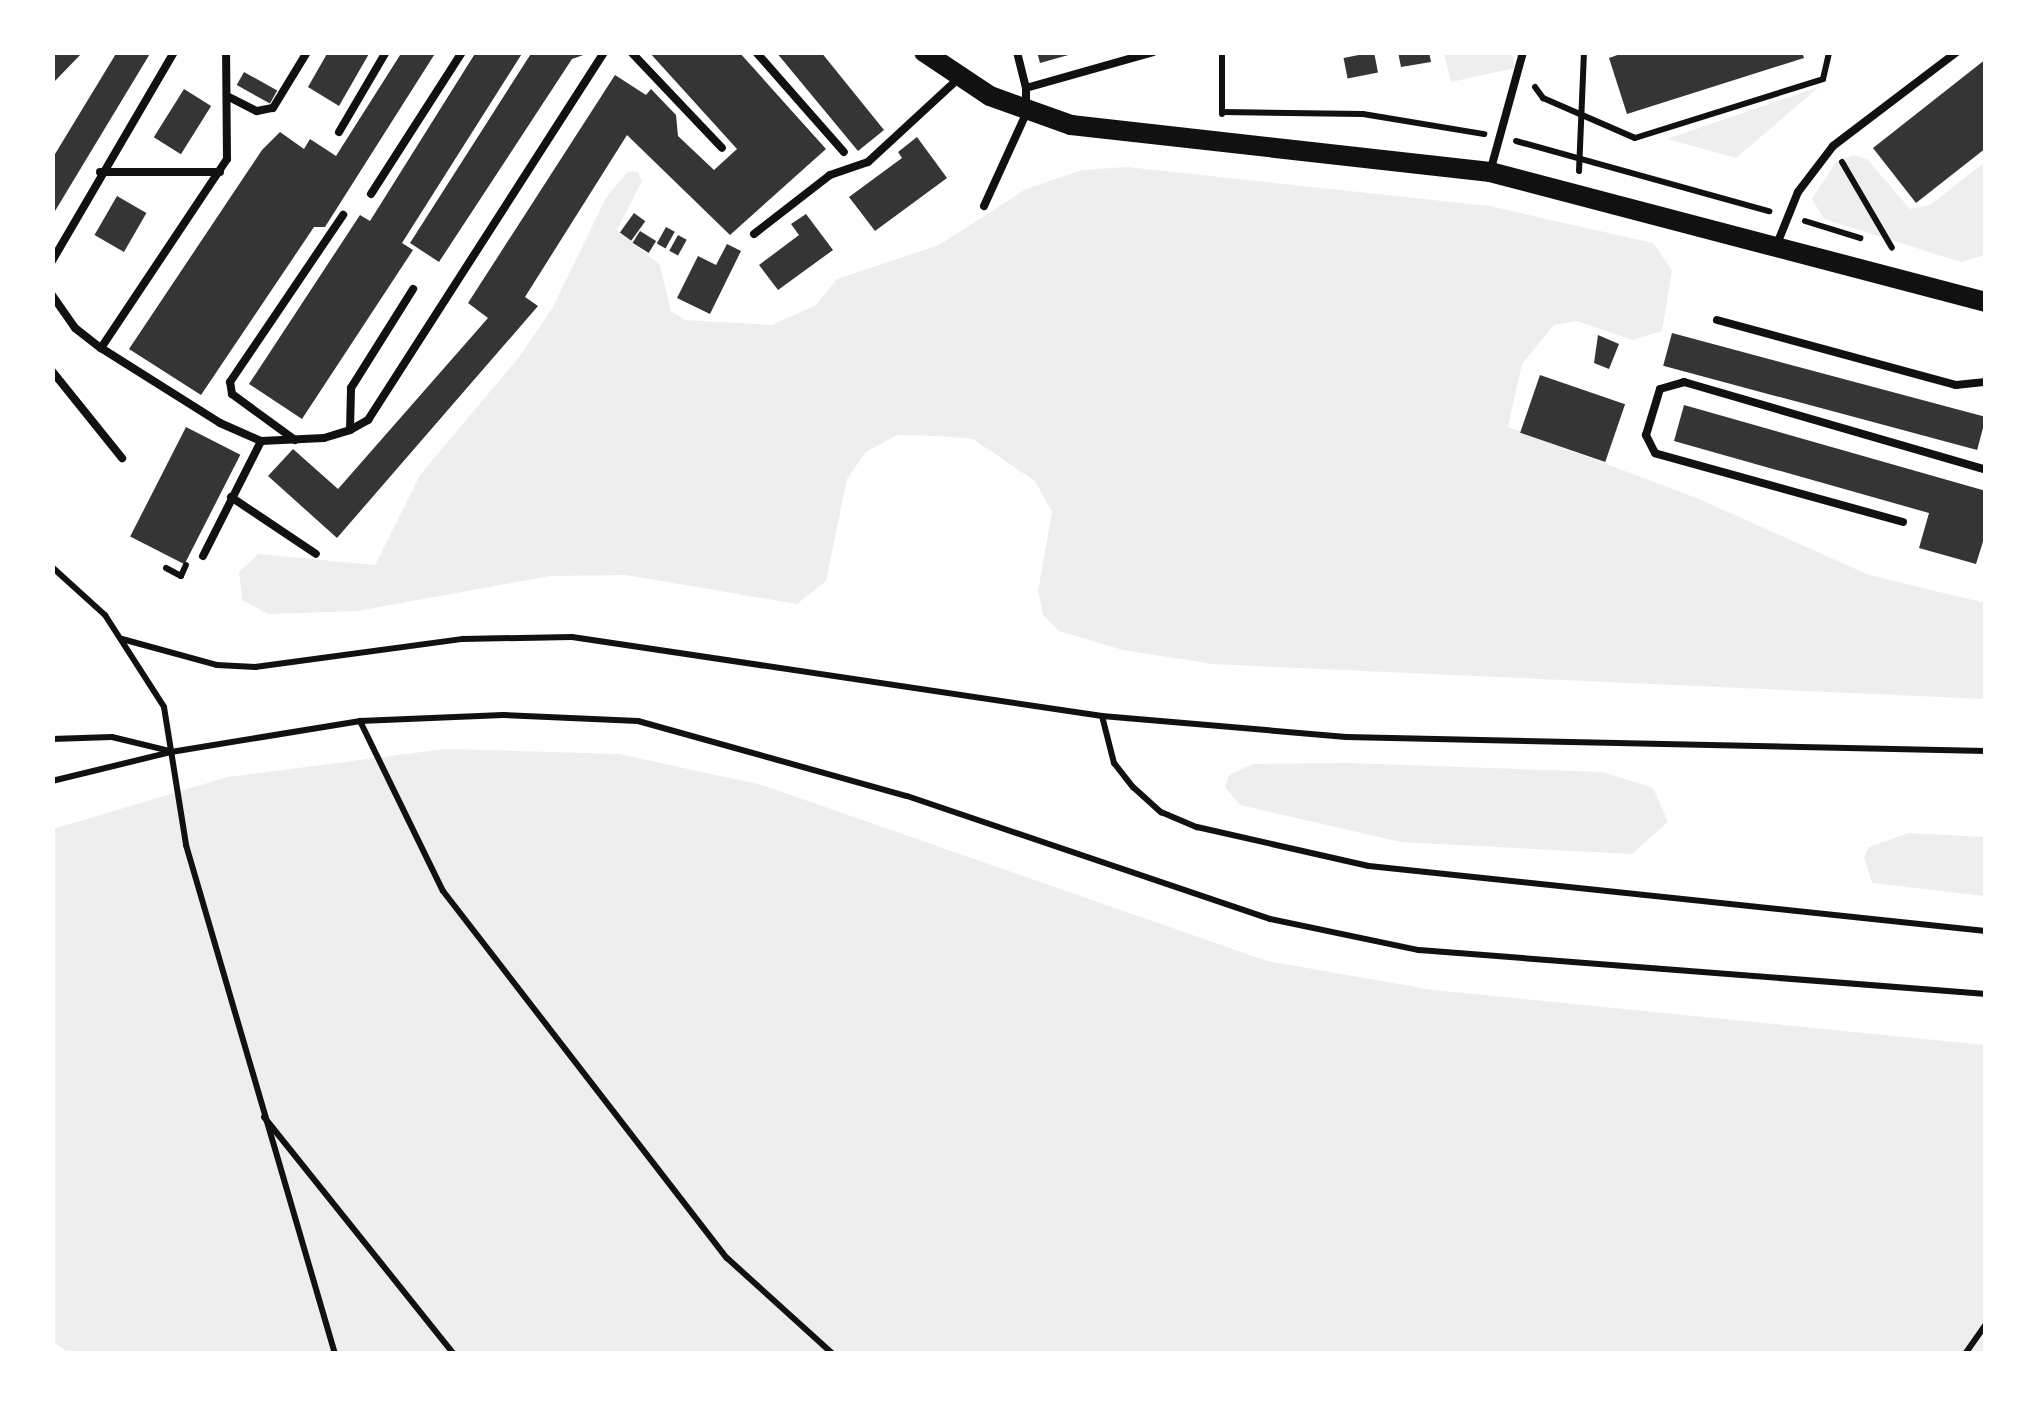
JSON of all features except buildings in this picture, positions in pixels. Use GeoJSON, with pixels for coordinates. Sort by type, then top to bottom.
{"type":"FeatureCollection","features":[{"type":"Feature","properties":{"kind":"main road"},"geometry":{"type":"LineString","coordinates":[[924,52],[958,79],[1026,114],[1134,134],[1222,140],[1490,172],[1579,192],[1986,302]]}},
{"type":"Feature","properties":{"kind":"lane"},"geometry":{"type":"LineString","coordinates":[[52,261],[100,172],[174,52]]}},
{"type":"Feature","properties":{"kind":"lane"},"geometry":{"type":"LineString","coordinates":[[102,348],[220,172],[231,143],[226,52]]}},
{"type":"Feature","properties":{"kind":"lane"},"geometry":{"type":"LineString","coordinates":[[229,97],[257,111],[273,108],[307,52]]}},
{"type":"Feature","properties":{"kind":"lane"},"geometry":{"type":"LineString","coordinates":[[339,132],[386,52]]}},
{"type":"Feature","properties":{"kind":"lane"},"geometry":{"type":"LineString","coordinates":[[371,194],[462,52]]}},
{"type":"Feature","properties":{"kind":"lane"},"geometry":{"type":"LineString","coordinates":[[52,295],[75,328],[220,423],[260,440],[296,440],[350,430],[368,420],[604,52]]}},
{"type":"Feature","properties":{"kind":"lane"},"geometry":{"type":"LineString","coordinates":[[632,52],[722,148]]}},
{"type":"Feature","properties":{"kind":"lane"},"geometry":{"type":"LineString","coordinates":[[756,52],[844,152]]}},
{"type":"Feature","properties":{"kind":"lane"},"geometry":{"type":"LineString","coordinates":[[984,206],[1026,114],[1026,88],[1017,52]]}},
{"type":"Feature","properties":{"kind":"lane"},"geometry":{"type":"LineString","coordinates":[[1026,88],[1153,52]]}},
{"type":"Feature","properties":{"kind":"lane"},"geometry":{"type":"LineString","coordinates":[[1490,172],[1523,52]]}},
{"type":"Feature","properties":{"kind":"lane"},"geometry":{"type":"LineString","coordinates":[[1777,244],[1798,192],[1833,146],[1957,52]]}},
{"type":"Feature","properties":{"kind":"lane"},"geometry":{"type":"LineString","coordinates":[[754,234],[830,175],[868,162],[958,79]]}},
{"type":"Feature","properties":{"kind":"lane"},"geometry":{"type":"LineString","coordinates":[[100,172],[220,172]]}},
{"type":"Feature","properties":{"kind":"lane"},"geometry":{"type":"LineString","coordinates":[[296,440],[232,394],[230,382],[342,215]]}},
{"type":"Feature","properties":{"kind":"lane"},"geometry":{"type":"LineString","coordinates":[[350,430],[351,388],[413,289]]}},
{"type":"Feature","properties":{"kind":"lane"},"geometry":{"type":"LineString","coordinates":[[1716,320],[1956,385],[1986,382]]}},
{"type":"Feature","properties":{"kind":"lane"},"geometry":{"type":"LineString","coordinates":[[52,371],[122,458]]}},
{"type":"Feature","properties":{"kind":"lane"},"geometry":{"type":"LineString","coordinates":[[1903,522],[1655,453],[1646,435],[1660,389],[1684,382],[1986,470]]}},
{"type":"Feature","properties":{"kind":"lane"},"geometry":{"type":"LineString","coordinates":[[202,556],[260,440]]}},
{"type":"Feature","properties":{"kind":"lane"},"geometry":{"type":"LineString","coordinates":[[232,498],[316,554]]}},
{"type":"Feature","properties":{"kind":"path"},"geometry":{"type":"LineString","coordinates":[[1222,52],[1222,140]]}},
{"type":"Feature","properties":{"kind":"path"},"geometry":{"type":"LineString","coordinates":[[1579,192],[1584,52]]}},
{"type":"Feature","properties":{"kind":"path"},"geometry":{"type":"LineString","coordinates":[[1535,90],[1579,115],[1634,138],[1822,79],[1830,52]]}},
{"type":"Feature","properties":{"kind":"path"},"geometry":{"type":"LineString","coordinates":[[1833,146],[1892,248]]}},
{"type":"Feature","properties":{"kind":"path"},"geometry":{"type":"LineString","coordinates":[[166,568],[181,576],[190,557]]}},
{"type":"Feature","properties":{"kind":"path"},"geometry":{"type":"LineString","coordinates":[[52,568],[122,638],[164,707],[186,845],[335,1354]]}},
{"type":"Feature","properties":{"kind":"path"},"geometry":{"type":"LineString","coordinates":[[122,638],[217,665],[256,667],[463,638],[572,637],[1102,716],[1346,737],[1986,751]]}},
{"type":"Feature","properties":{"kind":"path"},"geometry":{"type":"LineString","coordinates":[[52,781],[172,752],[360,721],[503,715],[638,721],[906,796],[1270,919],[1419,950],[1986,994]]}},
{"type":"Feature","properties":{"kind":"path"},"geometry":{"type":"LineString","coordinates":[[1102,716],[1114,763],[1133,788],[1161,812],[1197,827],[1369,866],[1986,931]]}},
{"type":"Feature","properties":{"kind":"path"},"geometry":{"type":"LineString","coordinates":[[360,721],[443,892],[727,1258],[833,1354]]}},
{"type":"Feature","properties":{"kind":"path"},"geometry":{"type":"LineString","coordinates":[[52,739],[112,738],[172,752]]}},
{"type":"Feature","properties":{"kind":"path"},"geometry":{"type":"LineString","coordinates":[[262,1114],[454,1354]]}},
{"type":"Feature","properties":{"kind":"path"},"geometry":{"type":"LineString","coordinates":[[1964,1354],[1986,1324]]}},
{"type":"Feature","properties":{"kind":"shaded area"},"geometry":{"type":"Polygon","coordinates":[[[1444,53],[1512,53],[1515,68],[1451,82],[1444,53]]]}},
{"type":"Feature","properties":{"kind":"shaded area"},"geometry":{"type":"Polygon","coordinates":[[[1819,87],[1736,158],[1667,139],[1819,87]]]}},
{"type":"Feature","properties":{"kind":"shaded area"},"geometry":{"type":"Polygon","coordinates":[[[1853,155],[1867,159],[1910,209],[1930,205],[1985,162],[1985,255],[1961,262],[1824,219],[1812,199],[1837,161],[1853,155]]]}},
{"type":"Feature","properties":{"kind":"shaded area"},"geometry":{"type":"Polygon","coordinates":[[[1127,167],[1489,206],[1653,243],[1672,270],[1662,331],[1633,340],[1577,321],[1554,325],[1522,364],[1508,427],[1699,499],[1869,575],[1985,603],[1985,699],[1212,664],[1123,650],[1059,631],[1043,615],[1038,591],[1052,512],[1035,481],[973,439],[938,436],[897,435],[866,452],[847,479],[826,581],[797,604],[626,575],[550,576],[357,611],[268,614],[242,600],[239,572],[258,554],[375,565],[420,475],[519,357],[552,309],[606,198],[628,171],[638,172],[642,181],[617,230],[660,265],[671,311],[685,320],[772,325],[816,305],[837,279],[939,245],[1026,189],[1082,170],[1127,167]]]}},
{"type":"Feature","properties":{"kind":"shaded area"},"geometry":{"type":"Polygon","coordinates":[[[445,749],[619,754],[762,785],[1267,961],[1433,990],[1985,1045],[1985,1353],[70,1354],[53,1341],[53,829],[228,777],[445,749]]]}},
{"type":"Feature","properties":{"kind":"shaded area"},"geometry":{"type":"Polygon","coordinates":[[[1349,763],[1603,772],[1653,788],[1668,822],[1632,854],[1401,842],[1240,805],[1225,787],[1229,775],[1253,764],[1349,763]]]}},
{"type":"Feature","properties":{"kind":"shaded area"},"geometry":{"type":"Polygon","coordinates":[[[1908,833],[1985,837],[1985,896],[1872,883],[1864,857],[1869,847],[1908,833]]]}}]}
